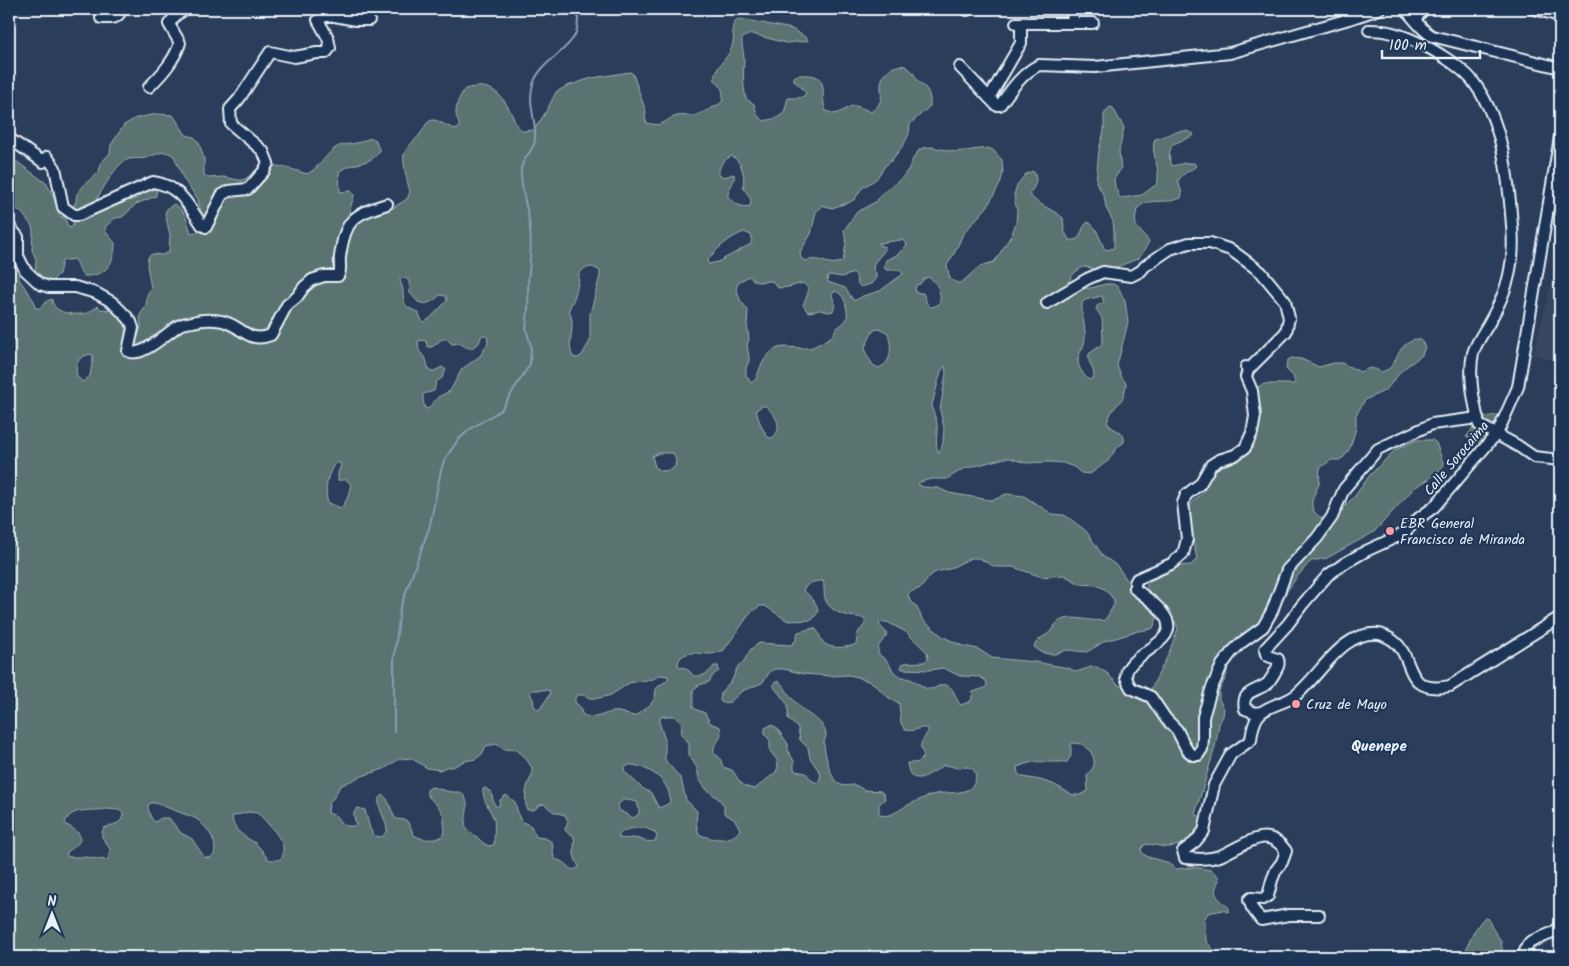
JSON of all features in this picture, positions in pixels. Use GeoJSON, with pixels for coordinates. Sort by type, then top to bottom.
{"type":"FeatureCollection","features":[{"type":"Feature","properties":{"kind":"street"},"geometry":{"type":"LineString","coordinates":[[101,18],[114,18],[119,15],[122,9]]}},
{"type":"Feature","properties":{"kind":"street"},"geometry":{"type":"LineString","coordinates":[[149,87],[165,71],[176,54],[180,43],[169,24],[176,15],[186,9]]}},
{"type":"Feature","properties":{"kind":"street"},"geometry":{"type":"LineString","coordinates":[[1072,9],[1073,22]]}},
{"type":"Feature","properties":{"kind":"street"},"geometry":{"type":"LineString","coordinates":[[960,67],[996,105],[1000,105],[1024,76],[1039,66],[1095,67],[1230,53],[1379,9]]}},
{"type":"Feature","properties":{"kind":"street"},"geometry":{"type":"LineString","coordinates":[[1405,9],[1422,30],[1432,36],[1560,68]]}},
{"type":"Feature","properties":{"kind":"street"},"geometry":{"type":"LineString","coordinates":[[1415,19],[1424,9]]}},
{"type":"Feature","properties":{"kind":"street"},"geometry":{"type":"LineString","coordinates":[[1535,9],[1560,16]]}},
{"type":"Feature","properties":{"kind":"street"},"geometry":{"type":"LineString","coordinates":[[13,141],[43,162],[47,157],[56,168],[63,207],[74,215],[79,215],[153,182],[164,184],[178,192],[202,225],[206,227],[222,195],[229,191],[248,189],[268,164],[263,151],[232,124],[230,110],[270,52],[294,57],[317,52],[326,53],[330,48],[328,38],[318,20],[325,16],[369,20]]}},
{"type":"Feature","properties":{"kind":"street"},"geometry":{"type":"LineString","coordinates":[[989,98],[1022,43],[1018,23],[1093,23]]}},
{"type":"Feature","properties":{"kind":"street"},"geometry":{"type":"LineString","coordinates":[[1369,30],[1392,32],[1433,50],[1472,80],[1488,107],[1501,141],[1509,192],[1513,252],[1510,271],[1502,295],[1496,311],[1474,351],[1471,365],[1479,425],[1534,457],[1560,460]]}},
{"type":"Feature","properties":{"kind":"street","name":"Calle Sorocaima"},"geometry":{"type":"LineString","coordinates":[[1262,712],[1256,713],[1245,709],[1244,703],[1245,697],[1252,691],[1268,683],[1279,666],[1278,659],[1268,657],[1265,649],[1288,624],[1322,581],[1366,550],[1403,534],[1419,518],[1434,507],[1496,434],[1518,387],[1560,138]]}},
{"type":"Feature","properties":{"kind":"street"},"geometry":{"type":"LineString","coordinates":[[9,226],[18,237],[18,256],[25,270],[40,284],[49,288],[75,288],[96,293],[112,302],[131,322],[133,328],[128,352],[137,353],[166,336],[180,325],[197,321],[227,322],[249,336],[263,338],[271,335],[287,305],[312,280],[324,276],[338,276],[340,274],[340,258],[346,227],[366,210],[387,204]]}},
{"type":"Feature","properties":{"kind":"street"},"geometry":{"type":"LineString","coordinates":[[1548,207],[1560,209]]}},
{"type":"Feature","properties":{"kind":"street"},"geometry":{"type":"LineString","coordinates":[[1047,304],[1087,279],[1103,272],[1131,276],[1141,271],[1170,248],[1189,243],[1210,243],[1231,250],[1261,272],[1285,301],[1289,318],[1286,332],[1247,368],[1246,377],[1252,391],[1255,416],[1252,433],[1244,448],[1235,455],[1219,460],[1211,465],[1200,484],[1186,495],[1183,503],[1187,539],[1183,554],[1171,564],[1137,579],[1135,583],[1135,588],[1162,612],[1168,629],[1164,638],[1132,663],[1126,677],[1131,688],[1151,698],[1166,719],[1177,730],[1187,750],[1193,755],[1198,755],[1202,749],[1203,717],[1211,690],[1222,665],[1236,648],[1264,627],[1287,570],[1317,538],[1332,517],[1344,489],[1378,449],[1432,424],[1478,418]]}},
{"type":"Feature","properties":{"kind":"street"},"geometry":{"type":"LineString","coordinates":[[1319,916],[1289,915],[1261,920],[1252,908],[1249,900],[1251,898],[1263,899],[1268,896],[1274,875],[1286,851],[1274,839],[1259,838],[1218,856],[1203,860],[1184,858],[1184,851],[1204,831],[1214,785],[1231,754],[1251,740],[1252,730],[1262,712],[1296,696],[1346,643],[1360,636],[1380,634],[1398,644],[1416,680],[1429,687],[1439,688],[1450,686],[1560,616]]}},
{"type":"Feature","properties":{"kind":"street"},"geometry":{"type":"LineString","coordinates":[[1523,957],[1530,942],[1552,933],[1560,927]]}},
{"type":"Feature","properties":{"kind":"shaded area"},"geometry":{"type":"Polygon","coordinates":[[[1556,265],[1560,266],[1560,362],[1533,355],[1556,265]]]}},
{"type":"Feature","properties":{"kind":"green space"},"geometry":{"type":"Polygon","coordinates":[[[741,19],[792,29],[808,39],[807,41],[786,43],[752,34],[742,38],[746,99],[754,104],[757,115],[764,121],[777,118],[784,113],[788,98],[800,98],[805,95],[806,93],[794,81],[794,77],[798,75],[813,76],[821,81],[826,111],[835,114],[852,106],[871,112],[881,100],[881,85],[884,74],[893,67],[904,66],[910,69],[929,95],[930,106],[910,124],[909,134],[904,144],[876,179],[861,189],[855,199],[850,202],[832,208],[822,205],[816,212],[811,234],[800,252],[801,258],[805,261],[816,260],[833,263],[843,261],[846,243],[844,230],[857,212],[877,201],[881,194],[901,179],[919,150],[931,147],[956,152],[988,148],[993,150],[1002,160],[1003,173],[1000,184],[987,207],[963,234],[947,265],[951,280],[961,283],[980,266],[994,262],[1012,234],[1016,223],[1017,211],[1014,195],[1017,185],[1026,174],[1033,171],[1036,183],[1029,194],[1063,218],[1064,230],[1069,240],[1079,238],[1084,226],[1088,222],[1096,229],[1104,248],[1107,250],[1114,248],[1113,221],[1106,208],[1104,196],[1096,182],[1099,149],[1104,131],[1104,115],[1106,111],[1110,107],[1113,108],[1124,128],[1119,151],[1121,169],[1114,179],[1115,187],[1121,198],[1142,195],[1157,184],[1158,172],[1153,149],[1155,139],[1179,131],[1194,134],[1173,144],[1171,147],[1170,158],[1172,166],[1194,163],[1196,166],[1182,175],[1178,181],[1182,193],[1181,198],[1147,203],[1137,209],[1136,225],[1149,242],[1141,256],[1107,270],[1083,267],[1072,276],[1068,285],[1068,289],[1091,288],[1113,284],[1118,287],[1125,301],[1128,322],[1117,366],[1126,386],[1123,398],[1112,411],[1107,422],[1112,428],[1123,435],[1124,442],[1116,449],[1108,461],[1090,474],[1081,473],[1074,467],[1063,463],[1026,463],[1005,458],[963,469],[947,479],[931,479],[918,484],[923,487],[938,488],[949,493],[990,500],[1006,494],[1024,496],[1052,514],[1064,515],[1069,518],[1086,531],[1103,556],[1117,566],[1137,594],[1156,613],[1157,618],[1153,628],[1132,632],[1105,641],[1087,652],[1067,650],[1048,654],[1041,652],[1034,647],[1035,644],[1051,631],[1058,622],[1069,618],[1105,620],[1114,605],[1114,600],[1105,589],[1096,585],[1080,584],[1064,575],[1042,577],[1013,567],[995,567],[979,558],[971,558],[949,569],[936,572],[931,575],[921,588],[908,594],[910,601],[916,606],[923,620],[942,636],[950,640],[963,646],[978,649],[992,658],[1035,662],[1069,668],[1076,672],[1097,667],[1107,673],[1118,685],[1126,687],[1136,698],[1146,699],[1168,655],[1178,629],[1175,621],[1147,594],[1147,584],[1167,570],[1191,565],[1197,559],[1191,531],[1190,506],[1204,492],[1209,476],[1217,465],[1246,446],[1257,387],[1265,384],[1294,384],[1293,376],[1286,369],[1287,361],[1291,358],[1301,359],[1319,367],[1342,363],[1360,372],[1370,368],[1381,372],[1393,365],[1404,346],[1414,339],[1421,340],[1425,347],[1422,355],[1402,370],[1386,390],[1365,400],[1356,415],[1356,428],[1350,448],[1344,457],[1339,460],[1331,460],[1320,468],[1319,484],[1312,503],[1313,510],[1324,519],[1331,520],[1355,496],[1370,475],[1395,450],[1417,440],[1432,440],[1436,443],[1444,465],[1429,479],[1414,488],[1374,532],[1327,558],[1309,563],[1296,578],[1275,609],[1230,655],[1226,677],[1219,691],[1219,699],[1224,709],[1223,716],[1219,724],[1215,747],[1195,814],[1201,817],[1202,825],[1195,834],[1181,844],[1164,847],[1147,844],[1141,850],[1148,857],[1166,862],[1176,869],[1194,867],[1211,870],[1218,876],[1216,893],[1219,899],[1229,908],[1229,911],[1223,910],[1208,913],[1204,920],[1206,941],[1220,957],[9,957],[9,852],[13,852],[15,849],[14,841],[9,835],[9,239],[20,262],[19,279],[34,301],[35,308],[40,308],[52,299],[56,308],[65,313],[87,313],[98,306],[100,309],[117,310],[129,321],[133,346],[141,327],[140,315],[146,306],[147,295],[151,288],[147,265],[148,257],[152,254],[162,255],[169,252],[170,235],[165,213],[167,209],[174,204],[181,210],[186,217],[191,233],[197,232],[201,227],[202,218],[198,199],[184,180],[174,156],[162,152],[146,158],[126,160],[116,169],[90,210],[91,214],[137,198],[148,189],[157,189],[156,196],[136,204],[122,217],[115,218],[105,227],[106,232],[115,243],[115,250],[111,263],[103,272],[91,276],[83,276],[74,259],[62,261],[59,274],[49,284],[35,275],[36,259],[32,250],[32,226],[22,213],[9,203],[9,156],[46,183],[52,193],[59,214],[61,217],[64,217],[69,228],[73,226],[74,205],[77,194],[99,172],[101,163],[110,153],[111,145],[124,125],[136,118],[157,114],[173,115],[186,135],[194,137],[199,143],[204,159],[204,175],[208,178],[224,177],[243,180],[253,172],[270,165],[307,174],[315,169],[337,147],[374,139],[380,150],[374,157],[339,172],[340,192],[351,191],[354,195],[343,236],[347,236],[357,222],[391,209],[407,199],[410,192],[404,162],[405,151],[431,120],[436,120],[451,128],[458,129],[457,107],[465,89],[481,87],[494,91],[504,100],[519,128],[523,131],[534,130],[556,92],[567,86],[592,78],[630,72],[633,74],[646,112],[645,119],[647,123],[661,124],[677,116],[693,116],[722,102],[722,89],[714,79],[715,74],[732,48],[733,26],[736,20],[741,19]],[[732,156],[724,161],[719,169],[719,175],[724,177],[734,174],[734,180],[728,197],[738,205],[750,206],[750,198],[743,187],[744,178],[739,162],[732,156]],[[744,232],[724,244],[707,261],[709,264],[718,262],[751,244],[752,238],[751,235],[744,232]],[[900,240],[879,243],[879,245],[885,247],[885,250],[874,263],[873,269],[876,273],[876,278],[871,284],[861,287],[854,273],[842,277],[830,275],[827,277],[828,282],[845,288],[853,300],[880,291],[903,274],[901,270],[886,270],[884,267],[886,260],[897,255],[907,245],[904,241],[900,240]],[[593,267],[585,268],[579,273],[575,296],[569,309],[572,322],[570,349],[573,357],[578,358],[582,355],[590,341],[590,314],[600,271],[593,267]],[[749,276],[740,281],[736,287],[740,300],[748,310],[747,325],[749,339],[747,346],[749,361],[746,375],[751,383],[756,379],[765,359],[774,350],[783,347],[813,347],[833,335],[847,317],[846,303],[840,294],[835,291],[832,295],[835,305],[833,311],[820,310],[808,312],[803,305],[808,288],[803,283],[778,288],[772,281],[756,282],[749,276]],[[928,277],[916,285],[915,291],[923,293],[929,306],[932,307],[939,304],[938,289],[928,277]],[[405,278],[400,279],[406,304],[418,312],[422,321],[428,320],[447,301],[446,296],[440,295],[428,303],[418,302],[410,293],[409,281],[405,278]],[[1102,296],[1085,300],[1082,303],[1085,338],[1078,362],[1082,372],[1090,380],[1094,377],[1089,354],[1101,345],[1103,341],[1102,318],[1096,309],[1097,306],[1104,302],[1102,296]],[[877,329],[873,331],[865,347],[866,354],[873,365],[878,368],[883,366],[889,358],[888,333],[883,330],[877,329]],[[483,335],[479,343],[473,347],[467,347],[459,343],[452,344],[447,339],[442,339],[432,347],[428,347],[425,340],[418,341],[419,351],[426,359],[429,371],[432,372],[442,367],[446,370],[442,378],[436,382],[434,391],[423,394],[425,408],[428,409],[438,397],[450,391],[462,369],[480,356],[488,343],[487,336],[483,335]],[[92,354],[78,361],[76,368],[77,377],[83,382],[90,376],[92,354]],[[945,366],[941,371],[932,408],[937,422],[936,443],[939,453],[943,443],[944,428],[940,410],[946,373],[945,366]],[[766,406],[756,410],[759,421],[769,438],[776,434],[778,430],[777,422],[773,413],[766,406]],[[659,453],[652,456],[655,467],[662,471],[675,467],[676,460],[673,453],[659,453]],[[336,463],[330,471],[326,493],[328,503],[341,508],[349,494],[350,485],[346,480],[338,480],[340,463],[336,463]],[[823,581],[810,583],[804,588],[803,590],[813,600],[818,612],[812,620],[788,621],[765,606],[760,606],[751,612],[724,650],[711,654],[690,653],[680,659],[679,667],[686,668],[694,676],[708,673],[714,666],[718,666],[719,671],[714,674],[709,682],[699,685],[693,690],[693,707],[705,713],[710,723],[720,727],[721,732],[714,753],[720,758],[723,767],[732,770],[743,785],[755,789],[776,772],[778,767],[777,760],[770,751],[770,740],[765,735],[765,728],[771,725],[776,727],[788,744],[788,751],[794,761],[795,771],[806,773],[813,781],[819,782],[821,774],[810,758],[808,748],[800,740],[798,728],[788,719],[788,705],[774,687],[774,683],[778,681],[803,710],[823,727],[826,733],[824,743],[826,755],[831,773],[836,782],[845,786],[854,785],[865,790],[880,791],[884,794],[885,799],[879,804],[879,814],[891,815],[926,797],[940,793],[959,792],[970,788],[976,776],[974,770],[969,767],[957,768],[944,765],[922,778],[912,776],[907,763],[917,762],[923,758],[921,744],[929,729],[905,730],[901,723],[899,703],[889,698],[873,683],[857,677],[849,675],[804,674],[784,669],[774,669],[762,683],[742,691],[730,702],[722,703],[720,701],[721,692],[732,680],[738,666],[744,661],[751,649],[759,643],[791,645],[796,640],[798,632],[814,628],[828,646],[840,647],[856,644],[858,633],[864,626],[865,620],[840,613],[827,604],[823,581]],[[887,622],[879,623],[887,635],[880,645],[878,652],[899,675],[913,680],[927,689],[943,685],[948,686],[953,690],[961,705],[971,701],[973,692],[985,688],[987,685],[986,681],[980,677],[960,676],[943,668],[929,670],[901,668],[903,663],[924,662],[928,659],[927,652],[906,632],[887,622]],[[660,675],[653,679],[629,683],[611,695],[600,698],[578,695],[575,697],[575,702],[580,707],[582,714],[591,717],[614,712],[635,716],[650,705],[655,698],[656,689],[668,680],[668,676],[660,675]],[[532,690],[530,693],[534,706],[539,710],[549,696],[550,691],[532,690]],[[674,716],[661,717],[659,722],[665,740],[665,760],[681,779],[686,800],[697,811],[696,823],[699,834],[715,839],[733,837],[740,829],[735,820],[724,813],[724,806],[720,800],[706,789],[699,779],[697,768],[689,755],[689,743],[681,734],[682,724],[674,716]],[[1073,743],[1071,745],[1071,756],[1067,762],[1032,762],[1017,767],[1018,774],[1023,777],[1053,784],[1073,795],[1080,795],[1088,791],[1087,776],[1094,766],[1094,759],[1091,752],[1082,744],[1073,743]],[[496,744],[486,746],[482,754],[476,759],[464,761],[453,767],[446,767],[440,770],[427,768],[411,758],[399,759],[384,769],[359,777],[340,786],[329,803],[328,813],[336,816],[346,826],[354,826],[356,825],[354,816],[356,810],[358,808],[365,810],[374,836],[382,837],[387,831],[379,802],[379,798],[383,795],[388,800],[396,819],[406,820],[414,835],[425,839],[434,839],[442,837],[444,834],[444,817],[440,808],[427,795],[427,790],[431,787],[460,792],[467,801],[465,821],[467,829],[489,846],[494,845],[494,822],[484,797],[483,789],[485,788],[491,792],[496,806],[499,806],[500,800],[506,795],[515,802],[521,821],[531,826],[536,837],[545,838],[552,842],[554,859],[561,861],[574,870],[579,867],[574,855],[573,835],[565,830],[568,821],[565,815],[554,812],[544,804],[534,810],[527,810],[526,792],[532,776],[532,768],[525,757],[517,750],[504,749],[496,744]],[[634,765],[624,768],[625,772],[642,788],[651,793],[659,808],[670,802],[667,788],[655,774],[634,765]],[[623,800],[618,805],[619,810],[633,818],[639,814],[637,802],[623,800]],[[150,803],[148,806],[155,822],[161,818],[169,818],[181,833],[192,839],[204,857],[210,858],[214,855],[213,839],[204,825],[195,818],[155,803],[150,803]],[[106,809],[71,814],[65,824],[76,831],[80,838],[80,841],[67,852],[67,857],[105,860],[109,858],[110,849],[102,837],[102,832],[104,828],[119,822],[123,817],[123,813],[119,810],[106,809]],[[249,812],[232,817],[240,833],[257,845],[268,859],[276,860],[283,856],[283,844],[276,833],[257,813],[249,812]],[[645,828],[629,829],[622,832],[618,837],[624,839],[634,838],[649,842],[655,841],[657,837],[655,832],[645,828]]]}},
{"type":"Feature","properties":{"kind":"green space"},"geometry":{"type":"Polygon","coordinates":[[[1504,415],[1483,445],[1466,437],[1481,419],[1504,415]]]}},
{"type":"Feature","properties":{"kind":"green space"},"geometry":{"type":"Polygon","coordinates":[[[1484,918],[1489,919],[1502,944],[1501,957],[1464,957],[1472,936],[1484,918]]]}},
{"type":"Feature","properties":{"kind":"waterway"},"geometry":{"type":"LineString","coordinates":[[394,732],[394,659],[400,609],[430,525],[445,459],[458,440],[470,429],[501,410],[530,364],[531,346],[526,328],[531,240],[521,170],[523,162],[535,140],[531,92],[533,84],[542,69],[571,42],[575,35],[578,25],[578,9]]}},
{"type":"Feature","properties":{"kind":"waterway"},"geometry":{"type":"LineString","coordinates":[[1559,922],[1560,918]]}},
{"type":"Feature","properties":{"kind":"place","name":"EBR General Francisco de Miranda"},"geometry":{"type":"Point","coordinates":[1390,531]}},
{"type":"Feature","properties":{"kind":"place","name":"Cruz de Mayo"},"geometry":{"type":"Point","coordinates":[1296,704]}},
{"type":"Feature","properties":{"kind":"district","name":"Quenepe"},"geometry":{"type":"Point","coordinates":[1379,746]}}]}
